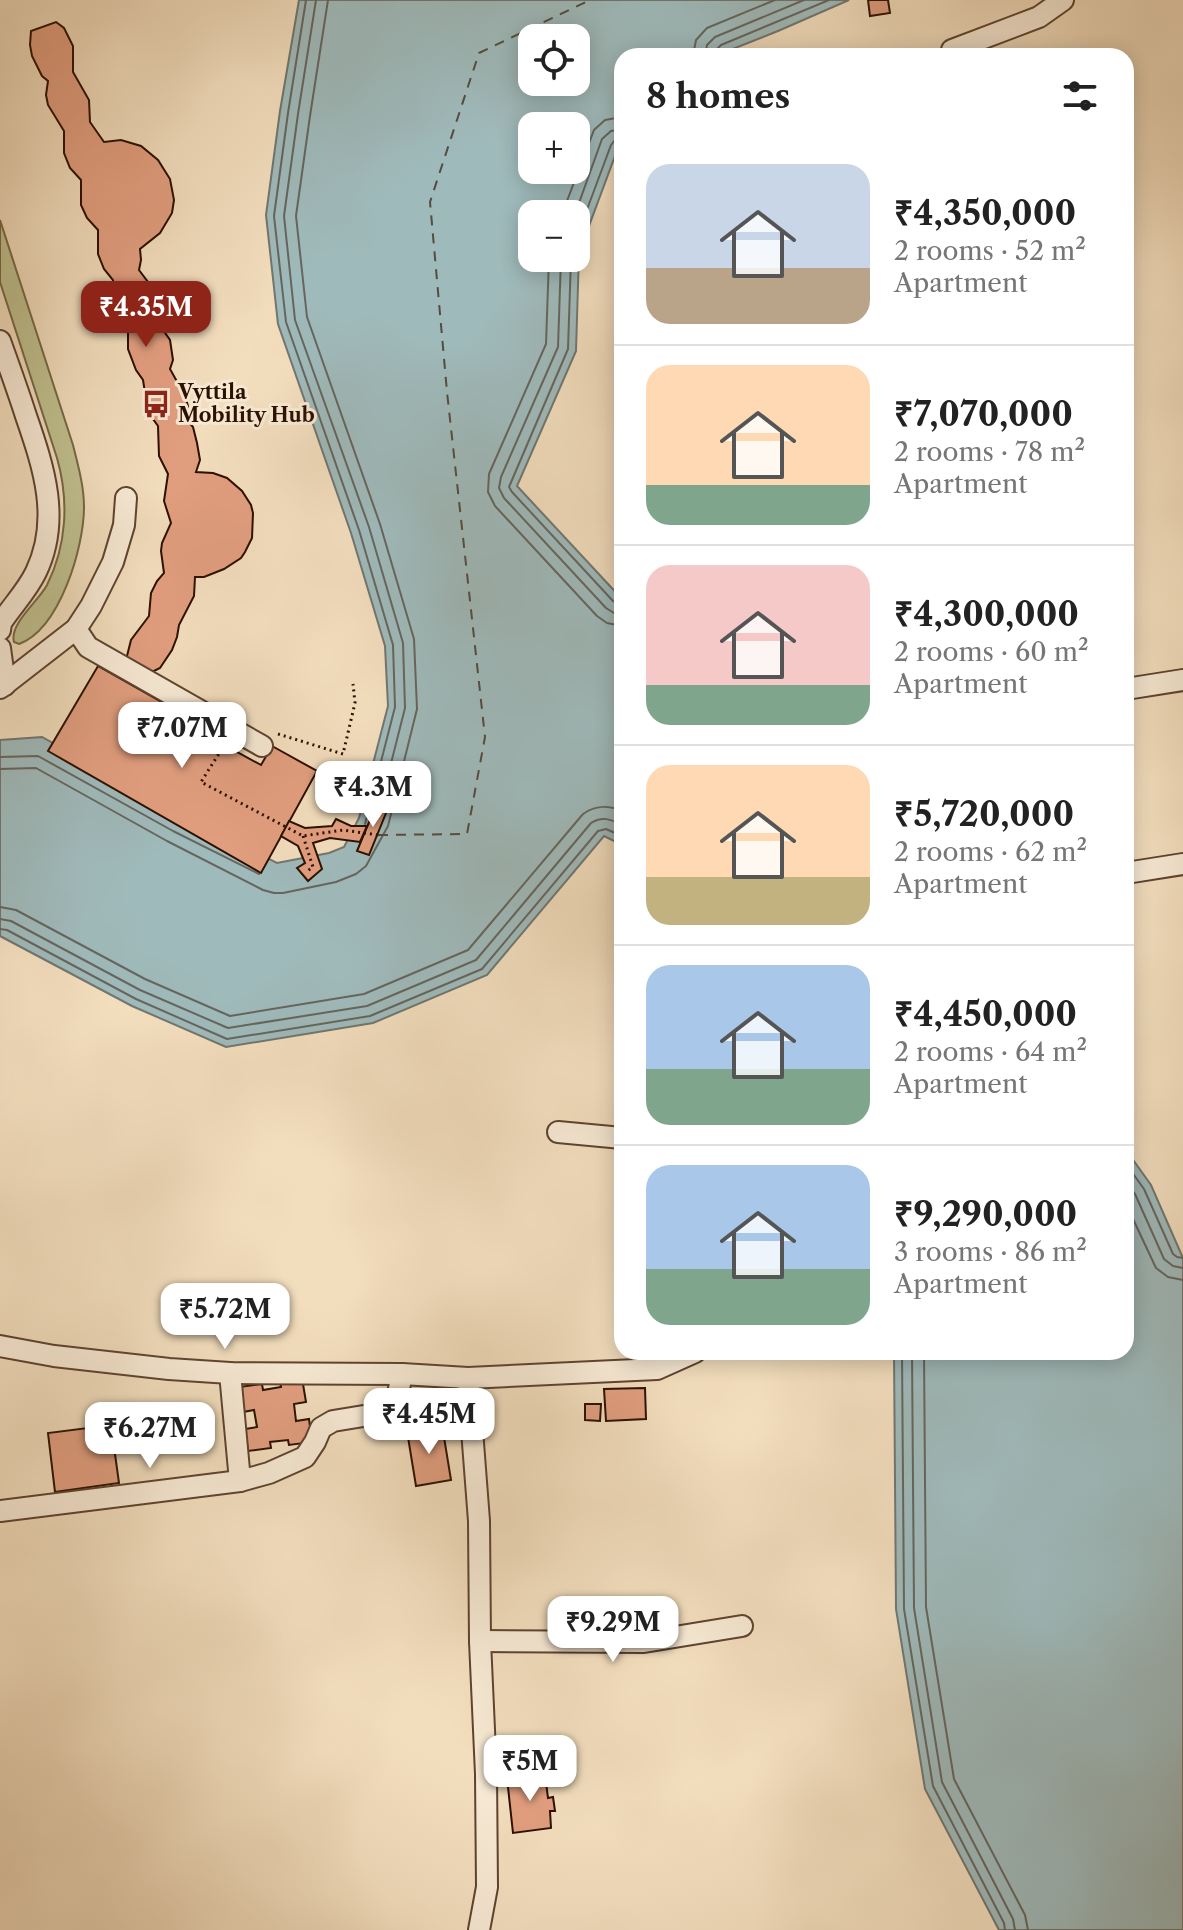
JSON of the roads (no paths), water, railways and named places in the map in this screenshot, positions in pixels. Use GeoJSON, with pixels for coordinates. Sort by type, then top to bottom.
{"type":"FeatureCollection","features":[{"type":"Feature","properties":{"kind":"street"},"geometry":{"type":"LineString","coordinates":[[957,48],[1039,17],[1063,0]]}},
{"type":"Feature","properties":{"kind":"street"},"geometry":{"type":"LineString","coordinates":[[0,341],[40,456],[46,480],[49,523],[37,571],[1,623],[0,630]]}},
{"type":"Feature","properties":{"kind":"street"},"geometry":{"type":"LineString","coordinates":[[3,687],[76,629],[91,606],[113,562],[124,525],[126,498]]}},
{"type":"Feature","properties":{"kind":"street"},"geometry":{"type":"LineString","coordinates":[[76,629],[88,647],[268,739]]}},
{"type":"Feature","properties":{"kind":"street"},"geometry":{"type":"LineString","coordinates":[[0,648],[3,687]]}},
{"type":"Feature","properties":{"kind":"street"},"geometry":{"type":"LineString","coordinates":[[1134,688],[1183,680]]}},
{"type":"Feature","properties":{"kind":"street"},"geometry":{"type":"LineString","coordinates":[[1134,872],[1183,864]]}},
{"type":"Feature","properties":{"kind":"street"},"geometry":{"type":"LineString","coordinates":[[558,1132],[614,1137]]}},
{"type":"Feature","properties":{"kind":"street"},"geometry":{"type":"LineString","coordinates":[[0,1346],[54,1356],[169,1369],[468,1378],[657,1369],[677,1360]]}},
{"type":"Feature","properties":{"kind":"street"},"geometry":{"type":"LineString","coordinates":[[230,1373],[240,1481]]}},
{"type":"Feature","properties":{"kind":"street"},"geometry":{"type":"LineString","coordinates":[[0,1511],[240,1481],[269,1473],[305,1457],[321,1428],[333,1421],[388,1412],[396,1403],[402,1374]]}},
{"type":"Feature","properties":{"kind":"street"},"geometry":{"type":"LineString","coordinates":[[468,1378],[479,1521],[486,1774],[487,1887],[479,1930]]}},
{"type":"Feature","properties":{"kind":"street"},"geometry":{"type":"LineString","coordinates":[[480,1641],[644,1642],[742,1626]]}},
{"type":"Feature","properties":{"kind":"water"},"geometry":{"type":"Polygon","coordinates":[[[299,0],[849,0],[735,48],[614,48],[614,159],[590,223],[590,200],[518,200],[518,272],[578,272],[576,351],[517,486],[614,590],[614,841],[604,836],[487,975],[373,1023],[226,1047],[132,1006],[0,936],[0,740],[42,737],[181,815],[277,863],[344,847],[359,818],[388,706],[385,646],[351,533],[278,324],[266,215],[299,0]]]}},
{"type":"Feature","properties":{"kind":"water"},"geometry":{"type":"Polygon","coordinates":[[[1134,1161],[1151,1185],[1183,1258],[1183,1930],[999,1930],[925,1789],[896,1609],[894,1360],[1134,1360],[1134,1161]]]}},
{"type":"Feature","properties":{"kind":"place","name":"Vyttila Mobility Hub"},"geometry":{"type":"Point","coordinates":[156,404]}}]}
